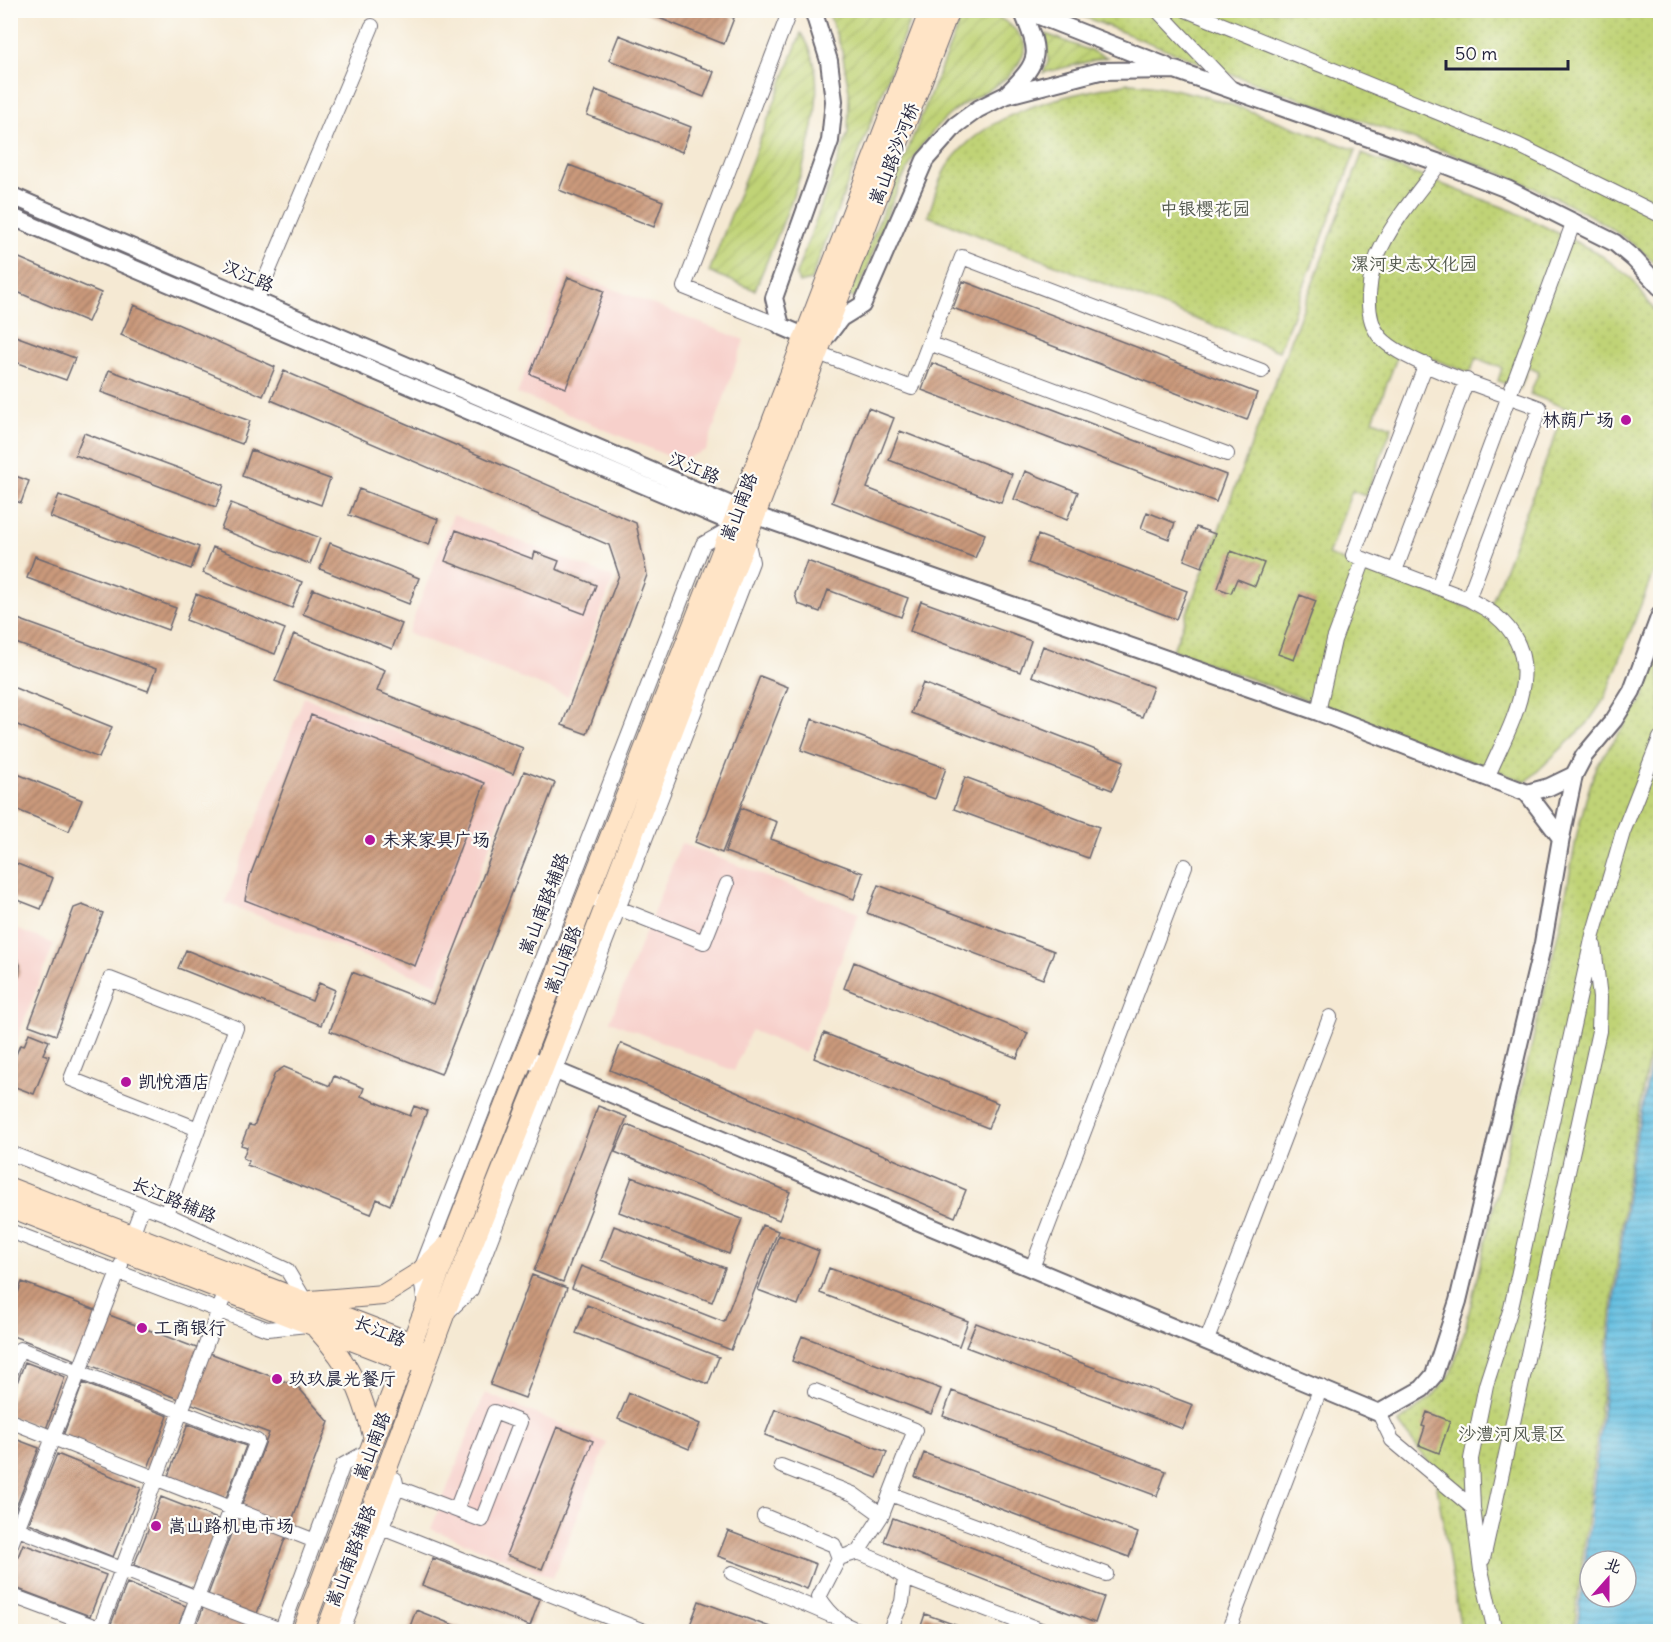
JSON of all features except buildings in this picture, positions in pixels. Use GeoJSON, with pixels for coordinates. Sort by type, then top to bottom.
{"type":"FeatureCollection","features":[{"type":"Feature","properties":{"kind":"main road","name":"嵩山路沙河桥"},"geometry":{"type":"LineString","coordinates":[[831,293],[930,10]]}},
{"type":"Feature","properties":{"kind":"main road","name":"嵩山路沙河桥"},"geometry":{"type":"LineString","coordinates":[[831,293],[949,10]]}},
{"type":"Feature","properties":{"kind":"main road","name":"嵩山南路"},"geometry":{"type":"LineString","coordinates":[[302,1632],[409,1352],[435,1312],[550,1068],[604,902],[741,522],[815,344],[831,293]]}},
{"type":"Feature","properties":{"kind":"main road","name":"嵩山南路"},"geometry":{"type":"LineString","coordinates":[[326,1632],[390,1485],[391,1458],[429,1360],[435,1312],[453,1240],[525,1058],[604,902]]}},
{"type":"Feature","properties":{"kind":"main road","name":"长江路"},"geometry":{"type":"LineString","coordinates":[[10,1188],[226,1291],[313,1325],[409,1352]]}},
{"type":"Feature","properties":{"kind":"main road","name":"长江路"},"geometry":{"type":"LineString","coordinates":[[10,1207],[306,1302],[429,1360]]}},
{"type":"Feature","properties":{"kind":"main road"},"geometry":{"type":"LineString","coordinates":[[306,1302],[383,1295],[420,1272],[453,1240]]}},
{"type":"Feature","properties":{"kind":"main road"},"geometry":{"type":"LineString","coordinates":[[313,1325],[336,1350],[361,1390],[372,1445]]}},
{"type":"Feature","properties":{"kind":"street"},"geometry":{"type":"LineString","coordinates":[[790,10],[684,287],[781,326],[912,388],[962,257],[1262,371]]}},
{"type":"Feature","properties":{"kind":"street"},"geometry":{"type":"LineString","coordinates":[[781,326],[774,298],[830,141],[834,101],[829,61],[813,10]]}},
{"type":"Feature","properties":{"kind":"street"},"geometry":{"type":"LineString","coordinates":[[1023,10],[1175,70],[1440,163],[1507,189],[1615,243],[1634,259],[1660,287]]}},
{"type":"Feature","properties":{"kind":"street"},"geometry":{"type":"LineString","coordinates":[[1004,96],[1030,71],[1035,56],[1035,44],[1023,10]]}},
{"type":"Feature","properties":{"kind":"street"},"geometry":{"type":"LineString","coordinates":[[1157,10],[1234,90]]}},
{"type":"Feature","properties":{"kind":"street"},"geometry":{"type":"LineString","coordinates":[[1186,10],[1508,141],[1660,215]]}},
{"type":"Feature","properties":{"kind":"street"},"geometry":{"type":"LineString","coordinates":[[256,301],[372,26]]}},
{"type":"Feature","properties":{"kind":"street"},"geometry":{"type":"LineString","coordinates":[[815,344],[841,318],[862,305],[925,160],[956,124],[978,109],[1004,96],[1100,71],[1175,70]]}},
{"type":"Feature","properties":{"kind":"street"},"geometry":{"type":"LineString","coordinates":[[1440,163],[1390,230],[1380,249],[1370,286],[1370,314],[1373,326],[1382,338],[1408,357],[1540,408],[1468,599]]}},
{"type":"Feature","properties":{"kind":"street","name":"汉江路"},"geometry":{"type":"LineString","coordinates":[[10,195],[256,301],[741,522]]}},
{"type":"Feature","properties":{"kind":"street","name":"汉江路"},"geometry":{"type":"LineString","coordinates":[[10,216],[741,522]]}},
{"type":"Feature","properties":{"kind":"street"},"geometry":{"type":"LineString","coordinates":[[1438,587],[1574,221]]}},
{"type":"Feature","properties":{"kind":"street"},"geometry":{"type":"LineString","coordinates":[[929,343],[1227,454]]}},
{"type":"Feature","properties":{"kind":"street"},"geometry":{"type":"LineString","coordinates":[[1426,364],[1353,555],[1468,599],[1496,616],[1517,639],[1525,683],[1487,778]]}},
{"type":"Feature","properties":{"kind":"street"},"geometry":{"type":"LineString","coordinates":[[1395,571],[1467,380]]}},
{"type":"Feature","properties":{"kind":"street"},"geometry":{"type":"LineString","coordinates":[[741,522],[1318,712],[1527,793],[1561,838]]}},
{"type":"Feature","properties":{"kind":"street"},"geometry":{"type":"LineString","coordinates":[[727,884],[704,942],[604,902],[752,562],[741,522]]}},
{"type":"Feature","properties":{"kind":"street","name":"嵩山南路辅路"},"geometry":{"type":"LineString","coordinates":[[420,1272],[704,544],[741,522]]}},
{"type":"Feature","properties":{"kind":"street"},"geometry":{"type":"LineString","coordinates":[[1318,712],[1334,640],[1364,559]]}},
{"type":"Feature","properties":{"kind":"street"},"geometry":{"type":"LineString","coordinates":[[1379,1413],[1422,1389],[1434,1375],[1455,1311],[1543,943],[1574,775],[1584,756],[1614,720],[1632,691],[1660,615]]}},
{"type":"Feature","properties":{"kind":"street"},"geometry":{"type":"LineString","coordinates":[[1495,1632],[1481,1570],[1473,1508],[1471,1459],[1486,1385],[1511,1308],[1593,935],[1623,832],[1660,738]]}},
{"type":"Feature","properties":{"kind":"street"},"geometry":{"type":"LineString","coordinates":[[1527,793],[1549,787],[1574,775]]}},
{"type":"Feature","properties":{"kind":"street"},"geometry":{"type":"LineString","coordinates":[[1032,1268],[1185,866]]}},
{"type":"Feature","properties":{"kind":"street"},"geometry":{"type":"LineString","coordinates":[[1481,1570],[1599,1031],[1600,998],[1593,935]]}},
{"type":"Feature","properties":{"kind":"street"},"geometry":{"type":"LineString","coordinates":[[166,1214],[237,1028],[110,978],[71,1079],[198,1129]]}},
{"type":"Feature","properties":{"kind":"street"},"geometry":{"type":"LineString","coordinates":[[1207,1340],[1330,1017]]}},
{"type":"Feature","properties":{"kind":"street"},"geometry":{"type":"LineString","coordinates":[[525,1058],[1379,1413],[1392,1440],[1473,1508]]}},
{"type":"Feature","properties":{"kind":"street"},"geometry":{"type":"LineString","coordinates":[[480,1119],[506,1107]]}},
{"type":"Feature","properties":{"kind":"street","name":"长江路辅路"},"geometry":{"type":"LineString","coordinates":[[10,1153],[166,1214],[287,1270],[306,1302]]}},
{"type":"Feature","properties":{"kind":"street"},"geometry":{"type":"LineString","coordinates":[[10,1547],[14,1527],[53,1438],[143,1205]]}},
{"type":"Feature","properties":{"kind":"street"},"geometry":{"type":"LineString","coordinates":[[10,1231],[267,1329],[313,1325]]}},
{"type":"Feature","properties":{"kind":"street"},"geometry":{"type":"LineString","coordinates":[[420,1272],[435,1312]]}},
{"type":"Feature","properties":{"kind":"street"},"geometry":{"type":"LineString","coordinates":[[10,1595],[104,1630],[122,1569],[226,1291]]}},
{"type":"Feature","properties":{"kind":"street"},"geometry":{"type":"LineString","coordinates":[[10,1374],[20,1349],[257,1441],[184,1632]]}},
{"type":"Feature","properties":{"kind":"street"},"geometry":{"type":"LineString","coordinates":[[1228,1632],[1321,1387]]}},
{"type":"Feature","properties":{"kind":"street"},"geometry":{"type":"LineString","coordinates":[[815,1391],[915,1430],[882,1515],[858,1552],[839,1558],[819,1597],[830,1615]]}},
{"type":"Feature","properties":{"kind":"street"},"geometry":{"type":"LineString","coordinates":[[390,1485],[482,1520],[520,1422],[494,1412],[456,1510]]}},
{"type":"Feature","properties":{"kind":"street"},"geometry":{"type":"LineString","coordinates":[[10,1421],[315,1541]]}},
{"type":"Feature","properties":{"kind":"street"},"geometry":{"type":"LineString","coordinates":[[14,1527],[283,1631],[343,1466],[372,1445]]}},
{"type":"Feature","properties":{"kind":"street"},"geometry":{"type":"LineString","coordinates":[[781,1466],[853,1494],[882,1515]]}},
{"type":"Feature","properties":{"kind":"street","name":"嵩山南路辅路"},"geometry":{"type":"LineString","coordinates":[[342,1632],[382,1527],[390,1485]]}},
{"type":"Feature","properties":{"kind":"street"},"geometry":{"type":"LineString","coordinates":[[890,1494],[1106,1574]]}},
{"type":"Feature","properties":{"kind":"street"},"geometry":{"type":"LineString","coordinates":[[764,1516],[834,1545],[839,1558]]}},
{"type":"Feature","properties":{"kind":"street"},"geometry":{"type":"LineString","coordinates":[[382,1527],[646,1632]]}},
{"type":"Feature","properties":{"kind":"street"},"geometry":{"type":"LineString","coordinates":[[858,1552],[884,1563],[905,1578],[1046,1632]]}},
{"type":"Feature","properties":{"kind":"street"},"geometry":{"type":"LineString","coordinates":[[732,1573],[830,1615],[861,1631]]}},
{"type":"Feature","properties":{"kind":"street"},"geometry":{"type":"LineString","coordinates":[[889,1632],[902,1602],[905,1578]]}},
{"type":"Feature","properties":{"kind":"shaded area"},"geometry":{"type":"Polygon","coordinates":[[[567,271],[744,340],[706,450],[680,461],[517,393],[567,271]]]}},
{"type":"Feature","properties":{"kind":"shaded area"},"geometry":{"type":"Polygon","coordinates":[[[453,515],[614,578],[568,696],[408,633],[453,515]]]}},
{"type":"Feature","properties":{"kind":"shaded area","name":"未来家具广场"},"geometry":{"type":"Polygon","coordinates":[[[304,697],[516,777],[437,984],[225,903],[304,697]]]}},
{"type":"Feature","properties":{"kind":"shaded area"},"geometry":{"type":"Polygon","coordinates":[[[681,843],[859,913],[805,1053],[751,1030],[734,1071],[610,1021],[681,843]]]}},
{"type":"Feature","properties":{"kind":"shaded area"},"geometry":{"type":"Polygon","coordinates":[[[11,927],[54,944],[11,1055],[11,927]]]}},
{"type":"Feature","properties":{"kind":"shaded area"},"geometry":{"type":"Polygon","coordinates":[[[485,1393],[607,1443],[553,1578],[431,1529],[485,1393]]]}},
{"type":"Feature","properties":{"kind":"green space"},"geometry":{"type":"Polygon","coordinates":[[[828,11],[913,11],[811,280],[799,283],[796,274],[848,133],[849,91],[842,51],[828,11]]]}},
{"type":"Feature","properties":{"kind":"green space"},"geometry":{"type":"Polygon","coordinates":[[[964,11],[993,15],[1008,23],[1021,36],[1026,45],[1021,60],[1004,80],[971,99],[948,116],[916,154],[893,199],[858,294],[852,298],[849,295],[964,11]]]}},
{"type":"Feature","properties":{"kind":"green space"},"geometry":{"type":"Polygon","coordinates":[[[1069,11],[1660,11],[1660,268],[1640,250],[1596,219],[1522,182],[1422,142],[1272,89],[1069,11]]]}},
{"type":"Feature","properties":{"kind":"green space"},"geometry":{"type":"Polygon","coordinates":[[[801,33],[813,60],[817,91],[813,125],[805,161],[793,197],[755,290],[709,272],[801,33]]]}},
{"type":"Feature","properties":{"kind":"green space"},"geometry":{"type":"Polygon","coordinates":[[[1046,34],[1107,57],[1043,73],[1048,62],[1046,34]]]}},
{"type":"Feature","properties":{"kind":"green space","name":"中银樱花园"},"geometry":{"type":"Polygon","coordinates":[[[1129,83],[1158,86],[1216,100],[1356,150],[1279,351],[928,216],[939,183],[948,165],[984,130],[1006,117],[1030,108],[1080,93],[1129,83]]]}},
{"type":"Feature","properties":{"kind":"green space","name":"漯河史志文化园"},"geometry":{"type":"Polygon","coordinates":[[[1362,154],[1513,211],[1598,253],[1632,279],[1660,318],[1660,555],[1605,698],[1587,724],[1526,782],[1173,650],[1362,154]],[[1401,347],[1373,420],[1392,427],[1366,496],[1352,491],[1328,555],[1487,615],[1566,408],[1530,394],[1539,372],[1528,367],[1520,389],[1498,381],[1502,368],[1476,358],[1470,373],[1401,347]]]}},
{"type":"Feature","properties":{"kind":"green space","name":"沙澧河风景区"},"geometry":{"type":"Polygon","coordinates":[[[1660,651],[1660,1002],[1629,1162],[1584,1549],[1578,1549],[1578,1597],[1574,1631],[1461,1631],[1434,1469],[1398,1423],[1432,1397],[1450,1375],[1464,1333],[1562,916],[1586,799],[1596,766],[1643,699],[1660,651]]]}},
{"type":"Feature","properties":{"kind":"water"},"geometry":{"type":"Polygon","coordinates":[[[1660,1021],[1660,1631],[1577,1631],[1580,1609],[1638,1609],[1638,1549],[1586,1549],[1631,1162],[1660,1021]]]}},
{"type":"Feature","properties":{"kind":"place","name":"林荫广场"},"geometry":{"type":"Point","coordinates":[1626,420]}},
{"type":"Feature","properties":{"kind":"place","name":"未来家具广场"},"geometry":{"type":"Point","coordinates":[370,840]}},
{"type":"Feature","properties":{"kind":"place","name":"凯悦酒店"},"geometry":{"type":"Point","coordinates":[126,1082]}},
{"type":"Feature","properties":{"kind":"place","name":"工商银行"},"geometry":{"type":"Point","coordinates":[142,1328]}},
{"type":"Feature","properties":{"kind":"place","name":"玖玖晨光餐厅"},"geometry":{"type":"Point","coordinates":[277,1379]}},
{"type":"Feature","properties":{"kind":"place","name":"嵩山路机电市场"},"geometry":{"type":"Point","coordinates":[156,1526]}}]}
